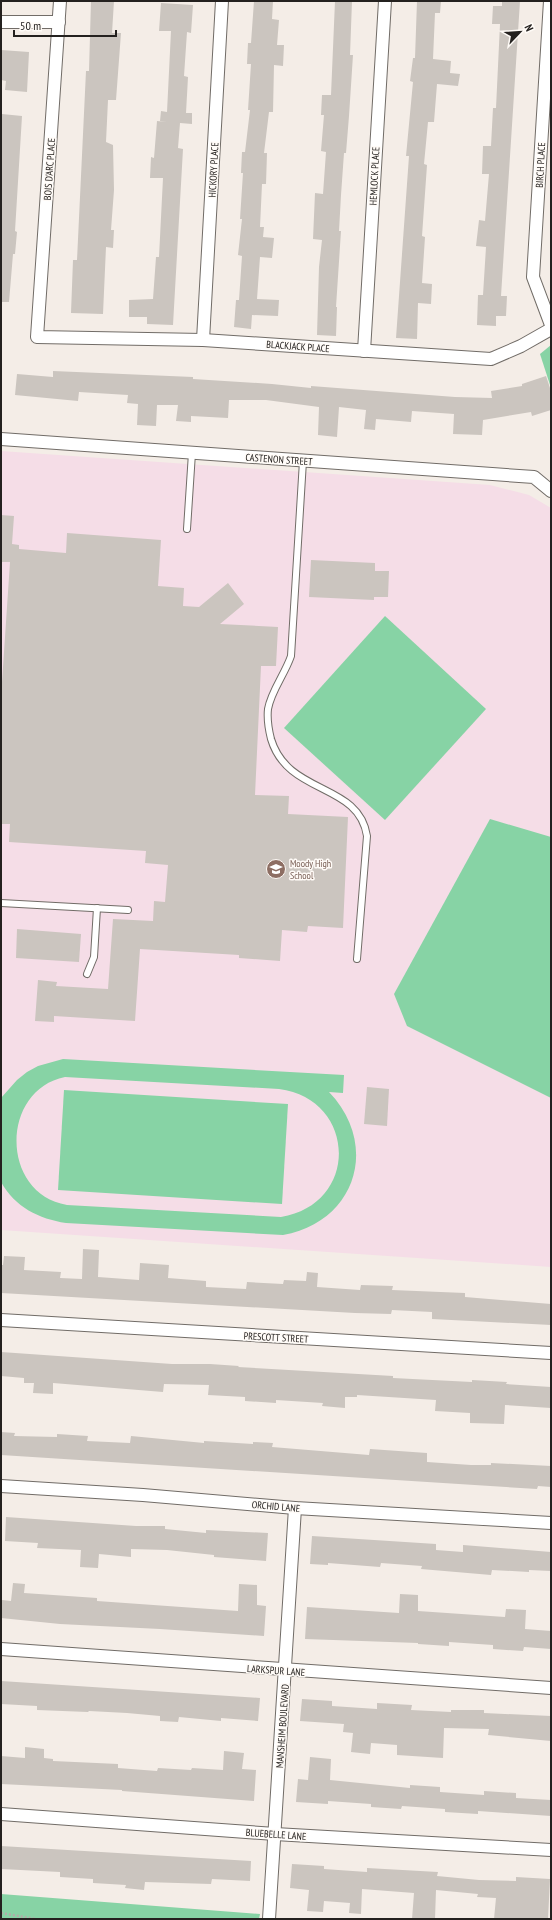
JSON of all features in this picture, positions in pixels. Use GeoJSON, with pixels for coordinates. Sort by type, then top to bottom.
{"type":"FeatureCollection","features":[{"type":"Feature","properties":{"kind":"street","name":"BOIS D'ARC PLACE"},"geometry":{"type":"LineString","coordinates":[[37,337],[60,1]]}},
{"type":"Feature","properties":{"kind":"street","name":"HICKORY PLACE"},"geometry":{"type":"LineString","coordinates":[[203,340],[222,1]]}},
{"type":"Feature","properties":{"kind":"street","name":"HEMLOCK PLACE"},"geometry":{"type":"LineString","coordinates":[[364,351],[385,1]]}},
{"type":"Feature","properties":{"kind":"street","name":"BIRCH PLACE"},"geometry":{"type":"LineString","coordinates":[[550,1],[533,277],[551,325]]}},
{"type":"Feature","properties":{"kind":"street"},"geometry":{"type":"LineString","coordinates":[[1,22],[59,22]]}},
{"type":"Feature","properties":{"kind":"street","name":"BLACKJACK PLACE"},"geometry":{"type":"LineString","coordinates":[[37,337],[203,340],[491,358],[521,346],[551,329]]}},
{"type":"Feature","properties":{"kind":"street","name":"CASTENON STREET"},"geometry":{"type":"LineString","coordinates":[[1,439],[534,477],[551,491]]}},
{"type":"Feature","properties":{"kind":"street","name":"PRESCOTT STREET"},"geometry":{"type":"LineString","coordinates":[[1,1320],[551,1353]]}},
{"type":"Feature","properties":{"kind":"street","name":"ORCHID LANE"},"geometry":{"type":"LineString","coordinates":[[1,1486],[143,1495],[295,1508],[551,1522]]}},
{"type":"Feature","properties":{"kind":"street","name":"MANSHEIM BOULEVARD"},"geometry":{"type":"LineString","coordinates":[[269,1919],[286,1671],[295,1508]]}},
{"type":"Feature","properties":{"kind":"street","name":"LARKSPUR LANE"},"geometry":{"type":"LineString","coordinates":[[1,1649],[286,1671],[551,1688]]}},
{"type":"Feature","properties":{"kind":"street","name":"BLUEBELLE LANE"},"geometry":{"type":"LineString","coordinates":[[1,1814],[275,1834],[551,1850]]}},
{"type":"Feature","properties":{"kind":"lane"},"geometry":{"type":"LineString","coordinates":[[187,529],[192,453]]}},
{"type":"Feature","properties":{"kind":"lane"},"geometry":{"type":"LineString","coordinates":[[303,460],[291,656],[286,672],[276,689],[268,709],[269,733],[278,758],[289,769],[305,781],[341,798],[354,808],[366,828],[367,836],[357,959]]}},
{"type":"Feature","properties":{"kind":"lane"},"geometry":{"type":"LineString","coordinates":[[1,903],[128,910]]}},
{"type":"Feature","properties":{"kind":"lane"},"geometry":{"type":"LineString","coordinates":[[87,974],[94,957],[97,908]]}},
{"type":"Feature","properties":{"kind":"path"},"geometry":{"type":"LineString","coordinates":[[1,1913],[36,1919]]}},
{"type":"Feature","properties":{"kind":"shaded area","name":"Moody High School"},"geometry":{"type":"Polygon","coordinates":[[[1,451],[490,485],[529,495],[551,508],[551,1267],[1,1230],[1,451]]]}},
{"type":"Feature","properties":{"kind":"green space"},"geometry":{"type":"Polygon","coordinates":[[[551,345],[551,388],[540,354],[551,345]]]}},
{"type":"Feature","properties":{"kind":"green space"},"geometry":{"type":"Polygon","coordinates":[[[385,616],[486,709],[385,820],[284,728],[385,616]]]}},
{"type":"Feature","properties":{"kind":"green space"},"geometry":{"type":"Polygon","coordinates":[[[490,819],[551,837],[551,1098],[407,1026],[394,994],[490,819]]]}},
{"type":"Feature","properties":{"kind":"green space"},"geometry":{"type":"Polygon","coordinates":[[[63,1059],[344,1075],[343,1093],[329,1092],[345,1113],[354,1135],[356,1157],[352,1178],[343,1198],[328,1215],[308,1227],[283,1235],[66,1223],[37,1215],[13,1198],[1,1182],[1,1098],[17,1080],[38,1066],[63,1059]],[[65,1077],[44,1086],[28,1101],[19,1120],[16,1142],[20,1163],[29,1182],[45,1197],[67,1205],[281,1217],[307,1208],[325,1193],[336,1173],[339,1152],[335,1130],[323,1111],[305,1097],[279,1089],[65,1077]]]}},
{"type":"Feature","properties":{"kind":"green space"},"geometry":{"type":"Polygon","coordinates":[[[64,1090],[288,1104],[282,1204],[58,1190],[64,1090]]]}},
{"type":"Feature","properties":{"kind":"green space"},"geometry":{"type":"Polygon","coordinates":[[[1,1894],[260,1914],[259,1919],[1,1919],[1,1894]]]}},
{"type":"Feature","properties":{"kind":"building"},"geometry":{"type":"Polygon","coordinates":[[[91,1],[114,1],[112,33],[121,33],[116,100],[108,100],[106,142],[113,145],[114,190],[111,230],[114,230],[113,248],[106,247],[103,314],[71,313],[73,260],[77,260],[86,71],[89,71],[91,1]]]}},
{"type":"Feature","properties":{"kind":"building"},"geometry":{"type":"Polygon","coordinates":[[[254,1],[273,1],[272,19],[279,20],[277,45],[284,45],[283,66],[274,65],[273,112],[269,112],[264,153],[267,153],[266,184],[262,184],[260,227],[264,227],[263,237],[274,238],[272,258],[260,257],[257,299],[279,300],[278,316],[252,315],[251,329],[234,327],[236,300],[239,300],[242,256],[238,255],[242,219],[240,219],[243,173],[241,173],[242,152],[245,152],[250,110],[248,110],[251,64],[247,64],[248,43],[251,43],[254,1]]]}},
{"type":"Feature","properties":{"kind":"building"},"geometry":{"type":"Polygon","coordinates":[[[335,1],[352,1],[350,55],[353,55],[346,153],[344,153],[341,195],[339,231],[341,231],[336,307],[336,336],[317,335],[319,267],[322,240],[313,239],[315,193],[323,194],[326,152],[321,151],[324,115],[321,115],[322,95],[331,95],[335,1]]]}},
{"type":"Feature","properties":{"kind":"building"},"geometry":{"type":"Polygon","coordinates":[[[417,1],[441,1],[440,13],[435,13],[433,59],[451,61],[450,73],[460,74],[458,86],[437,84],[434,122],[428,122],[424,164],[427,165],[422,236],[425,237],[422,283],[432,284],[431,304],[418,303],[417,339],[396,338],[409,156],[406,156],[413,82],[410,81],[413,58],[415,58],[417,1]]]}},
{"type":"Feature","properties":{"kind":"building"},"geometry":{"type":"Polygon","coordinates":[[[502,1],[520,1],[501,296],[507,296],[506,316],[496,316],[496,326],[477,325],[478,295],[483,295],[486,247],[476,246],[479,220],[485,221],[489,174],[482,174],[483,146],[491,146],[493,108],[496,108],[500,24],[492,24],[493,6],[502,6],[502,1]]]}},
{"type":"Feature","properties":{"kind":"building"},"geometry":{"type":"Polygon","coordinates":[[[161,3],[193,5],[191,33],[187,32],[184,76],[188,77],[186,113],[192,113],[192,124],[180,123],[178,148],[183,149],[173,325],[147,324],[147,317],[129,317],[129,300],[153,299],[156,257],[159,257],[163,178],[150,178],[151,157],[154,158],[157,121],[167,122],[160,121],[161,111],[167,112],[171,31],[159,31],[161,3]]]}},
{"type":"Feature","properties":{"kind":"building"},"geometry":{"type":"Polygon","coordinates":[[[1,50],[29,52],[27,92],[5,90],[6,81],[1,80],[1,50]]]}},
{"type":"Feature","properties":{"kind":"building"},"geometry":{"type":"Polygon","coordinates":[[[2,114],[22,116],[15,231],[17,232],[15,254],[13,254],[9,302],[1,302],[2,114]]]}},
{"type":"Feature","properties":{"kind":"building"},"geometry":{"type":"Polygon","coordinates":[[[53,371],[193,377],[193,379],[311,388],[311,386],[455,397],[492,398],[491,391],[522,386],[522,384],[546,376],[551,391],[551,410],[532,416],[531,412],[483,420],[482,435],[453,434],[454,414],[412,411],[411,422],[376,419],[375,430],[364,429],[366,410],[339,407],[337,437],[318,435],[319,407],[266,400],[229,400],[228,418],[191,416],[191,422],[176,421],[178,405],[157,405],[156,426],[137,425],[138,404],[127,403],[128,395],[79,392],[78,401],[15,395],[17,374],[53,377],[53,371]]]}},
{"type":"Feature","properties":{"kind":"building"},"geometry":{"type":"Polygon","coordinates":[[[1,515],[14,516],[12,544],[19,545],[19,549],[66,553],[67,533],[161,540],[158,586],[184,588],[183,606],[199,607],[228,583],[244,604],[220,624],[278,627],[276,666],[261,666],[255,795],[289,796],[288,814],[348,817],[343,928],[308,926],[307,932],[282,930],[280,961],[239,958],[239,955],[140,949],[135,1021],[54,1016],[54,1022],[35,1021],[38,980],[57,982],[56,986],[108,989],[113,919],[153,921],[154,901],[165,902],[168,865],[145,863],[146,851],[9,842],[10,824],[1,824],[1,697],[10,562],[1,562],[1,515]]]}},
{"type":"Feature","properties":{"kind":"building"},"geometry":{"type":"Polygon","coordinates":[[[311,560],[375,563],[375,571],[389,571],[388,597],[374,597],[374,600],[309,597],[311,560]]]}},
{"type":"Feature","properties":{"kind":"building"},"geometry":{"type":"Polygon","coordinates":[[[17,929],[81,934],[79,962],[16,958],[17,929]]]}},
{"type":"Feature","properties":{"kind":"building"},"geometry":{"type":"Polygon","coordinates":[[[367,1087],[389,1089],[387,1126],[364,1124],[367,1087]]]}},
{"type":"Feature","properties":{"kind":"building"},"geometry":{"type":"Polygon","coordinates":[[[83,1249],[99,1250],[98,1277],[139,1280],[140,1263],[169,1265],[168,1278],[206,1281],[206,1287],[246,1289],[247,1282],[283,1284],[284,1280],[306,1281],[307,1272],[318,1273],[317,1287],[360,1290],[361,1285],[393,1286],[392,1290],[465,1293],[465,1297],[551,1304],[551,1325],[432,1319],[432,1312],[392,1310],[391,1314],[355,1313],[1,1293],[1,1265],[3,1265],[4,1256],[25,1257],[24,1270],[61,1272],[60,1278],[82,1279],[83,1249]]]}},
{"type":"Feature","properties":{"kind":"building"},"geometry":{"type":"Polygon","coordinates":[[[1,1352],[172,1364],[210,1364],[393,1376],[393,1378],[472,1382],[472,1380],[507,1382],[506,1384],[551,1387],[551,1408],[505,1405],[504,1424],[470,1423],[470,1413],[435,1411],[436,1400],[357,1395],[357,1397],[345,1397],[345,1408],[322,1406],[323,1403],[276,1400],[276,1403],[245,1401],[245,1397],[208,1395],[209,1385],[164,1384],[163,1392],[53,1383],[53,1394],[33,1393],[34,1383],[24,1383],[24,1378],[1,1376],[1,1352]]]}},
{"type":"Feature","properties":{"kind":"building"},"geometry":{"type":"Polygon","coordinates":[[[1,1432],[15,1433],[14,1436],[57,1437],[57,1434],[88,1436],[87,1441],[130,1443],[131,1436],[204,1443],[204,1441],[253,1444],[253,1442],[273,1443],[272,1447],[369,1455],[370,1449],[427,1453],[427,1462],[471,1465],[491,1465],[491,1463],[551,1466],[551,1487],[538,1486],[537,1489],[1,1455],[1,1432]]]}},
{"type":"Feature","properties":{"kind":"building"},"geometry":{"type":"Polygon","coordinates":[[[6,1517],[136,1526],[165,1526],[165,1529],[206,1533],[206,1530],[268,1533],[266,1561],[214,1557],[214,1555],[167,1550],[131,1549],[131,1557],[99,1554],[98,1568],[80,1567],[81,1550],[37,1548],[38,1543],[5,1541],[6,1517]]]}},
{"type":"Feature","properties":{"kind":"building"},"geometry":{"type":"Polygon","coordinates":[[[312,1536],[436,1544],[436,1550],[463,1552],[463,1545],[551,1552],[551,1571],[529,1570],[529,1572],[492,1570],[491,1575],[421,1569],[422,1566],[381,1563],[380,1567],[328,1563],[328,1565],[310,1564],[312,1536]]]}},
{"type":"Feature","properties":{"kind":"building"},"geometry":{"type":"Polygon","coordinates":[[[13,1583],[25,1584],[24,1593],[97,1598],[97,1601],[238,1611],[239,1584],[257,1585],[257,1605],[266,1606],[264,1636],[60,1624],[1,1618],[2,1600],[11,1601],[13,1583]]]}},
{"type":"Feature","properties":{"kind":"building"},"geometry":{"type":"Polygon","coordinates":[[[400,1594],[418,1595],[418,1611],[505,1617],[506,1609],[526,1610],[525,1629],[551,1631],[551,1649],[524,1647],[523,1651],[493,1649],[493,1645],[449,1642],[449,1646],[418,1643],[305,1639],[307,1607],[399,1613],[400,1594]]]}},
{"type":"Feature","properties":{"kind":"building"},"geometry":{"type":"Polygon","coordinates":[[[1,1681],[260,1698],[258,1721],[221,1718],[221,1721],[179,1717],[178,1722],[160,1721],[160,1716],[127,1713],[37,1710],[37,1706],[1,1704],[1,1681]]]}},
{"type":"Feature","properties":{"kind":"building"},"geometry":{"type":"Polygon","coordinates":[[[302,1699],[332,1701],[332,1706],[377,1709],[377,1703],[412,1705],[411,1710],[451,1712],[451,1710],[484,1710],[484,1713],[551,1716],[551,1741],[488,1735],[489,1729],[444,1728],[443,1758],[397,1755],[397,1745],[371,1743],[370,1754],[351,1752],[353,1733],[343,1732],[344,1724],[300,1721],[302,1699]]]}},
{"type":"Feature","properties":{"kind":"building"},"geometry":{"type":"Polygon","coordinates":[[[25,1747],[44,1749],[44,1758],[53,1759],[53,1761],[118,1764],[118,1768],[157,1771],[158,1768],[223,1770],[224,1751],[244,1753],[242,1769],[256,1770],[254,1801],[122,1790],[1,1784],[1,1756],[25,1758],[25,1747]]]}},
{"type":"Feature","properties":{"kind":"building"},"geometry":{"type":"Polygon","coordinates":[[[310,1757],[331,1759],[330,1780],[410,1788],[410,1785],[440,1787],[440,1792],[484,1795],[484,1791],[516,1793],[516,1798],[551,1800],[551,1816],[478,1811],[478,1814],[445,1812],[445,1809],[402,1806],[401,1809],[371,1807],[371,1804],[328,1801],[328,1804],[296,1802],[298,1779],[308,1780],[310,1757]]]}},
{"type":"Feature","properties":{"kind":"building"},"geometry":{"type":"Polygon","coordinates":[[[1,1846],[251,1861],[250,1881],[212,1879],[211,1884],[145,1882],[144,1890],[125,1888],[126,1885],[93,1883],[93,1879],[60,1877],[60,1872],[1,1869],[1,1846]]]}},
{"type":"Feature","properties":{"kind":"building"},"geometry":{"type":"Polygon","coordinates":[[[292,1864],[324,1866],[324,1869],[367,1872],[367,1868],[438,1872],[437,1876],[479,1880],[516,1881],[516,1877],[550,1879],[548,1919],[494,1919],[496,1898],[477,1897],[478,1894],[436,1890],[435,1919],[412,1919],[414,1893],[362,1889],[361,1914],[349,1913],[350,1903],[324,1901],[323,1912],[307,1911],[309,1890],[290,1888],[292,1864]]]}},
{"type":"Feature","properties":{"kind":"place","name":"Moody High School"},"geometry":{"type":"Point","coordinates":[276,869]}}]}
